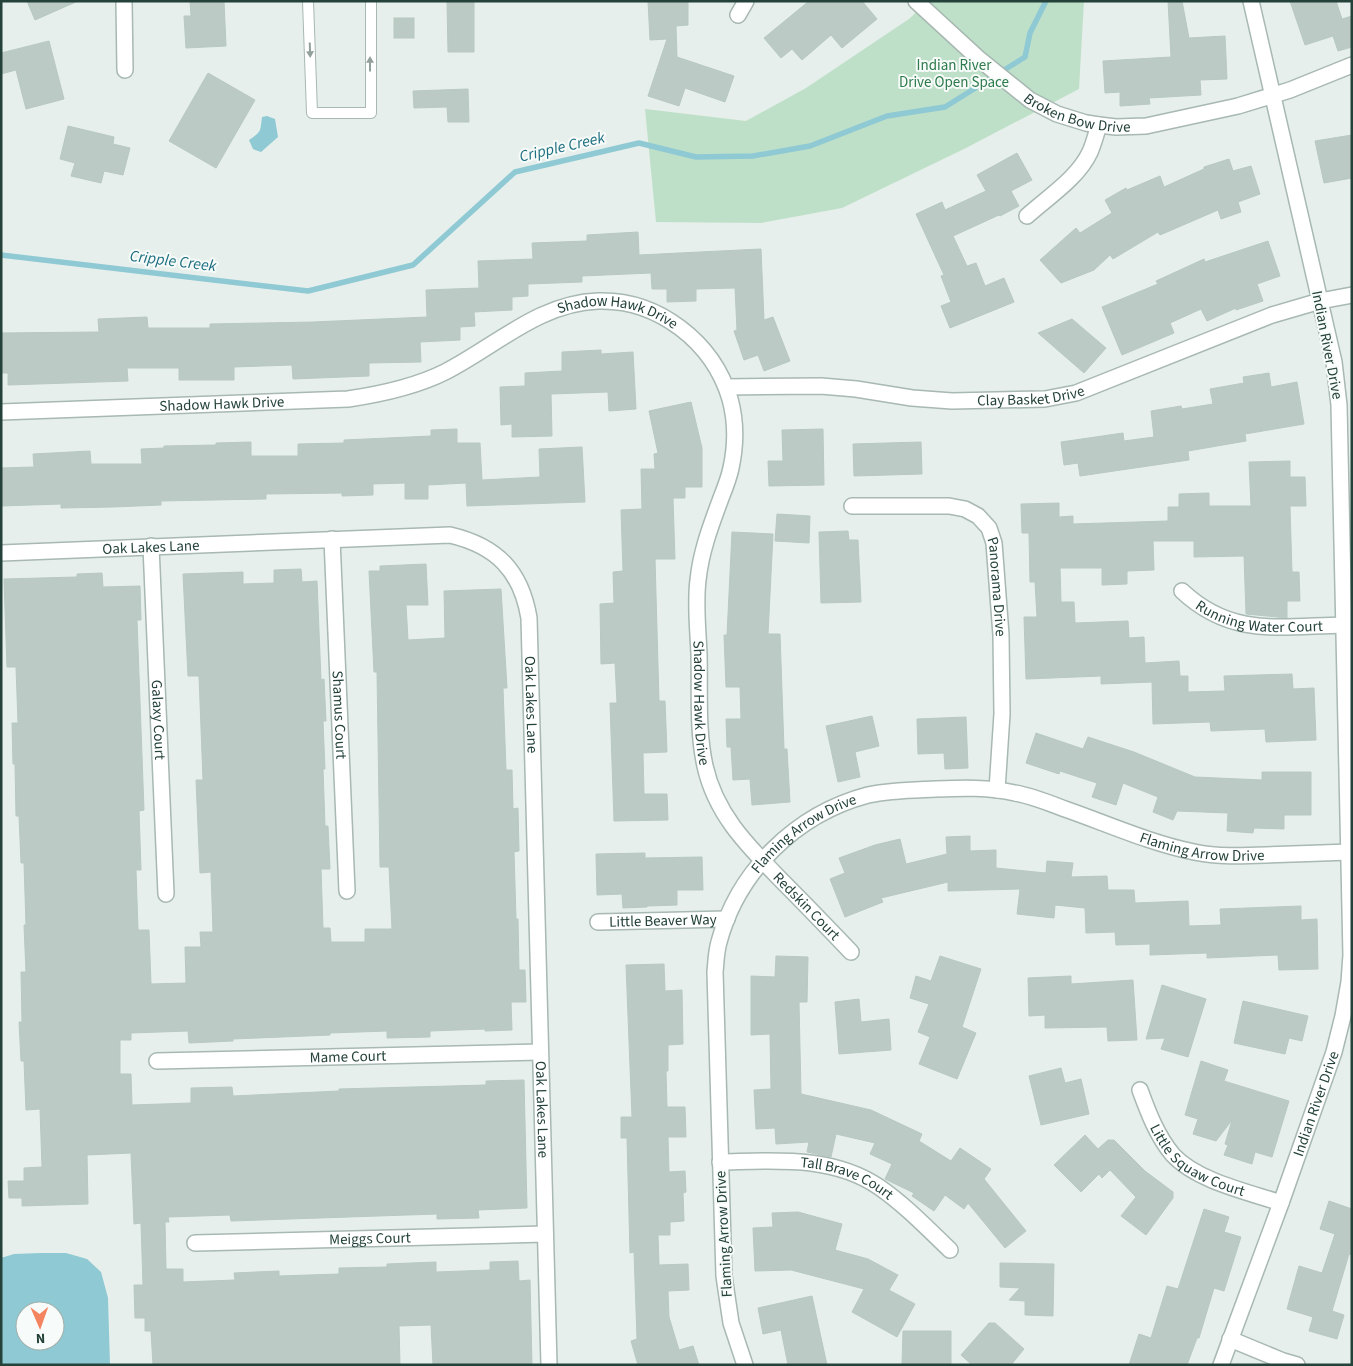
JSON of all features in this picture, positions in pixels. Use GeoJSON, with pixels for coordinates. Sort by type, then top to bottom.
{"type":"FeatureCollection","features":[{"type":"Feature","properties":{"kind":"street"},"geometry":{"type":"LineString","coordinates":[[124,1],[125,70]]}},
{"type":"Feature","properties":{"kind":"street"},"geometry":{"type":"LineString","coordinates":[[738,15],[746,1]]}},
{"type":"Feature","properties":{"kind":"street","name":"Broken Bow Drive"},"geometry":{"type":"LineString","coordinates":[[916,1],[978,58],[1020,93],[1057,114],[1099,126],[1146,126],[1238,106],[1273,96],[1352,64]]}},
{"type":"Feature","properties":{"kind":"street","name":"Indian River Drive"},"geometry":{"type":"LineString","coordinates":[[1221,1365],[1334,1052],[1350,982],[1351,954],[1349,744],[1344,625],[1347,504],[1339,405],[1334,362],[1251,1]]}},
{"type":"Feature","properties":{"kind":"street"},"geometry":{"type":"LineString","coordinates":[[1027,216],[1082,165],[1090,152],[1099,126]]}},
{"type":"Feature","properties":{"kind":"street","name":"Clay Basket Drive"},"geometry":{"type":"LineString","coordinates":[[726,387],[821,386],[856,389],[912,398],[952,401],[1045,399],[1076,393],[1272,315],[1320,301],[1352,295]]}},
{"type":"Feature","properties":{"kind":"street","name":"Shadow Hawk Drive"},"geometry":{"type":"LineString","coordinates":[[1,412],[348,399],[376,395],[404,388],[444,373],[527,322],[568,304],[596,301],[624,303],[652,311],[664,317],[688,333],[715,366],[726,387],[733,414],[735,442],[731,470],[702,552],[697,582],[700,738],[705,767],[714,795],[736,832],[762,860]]}},
{"type":"Feature","properties":{"kind":"street","name":"Panorama Drive"},"geometry":{"type":"LineString","coordinates":[[852,506],[949,506],[972,512],[989,528],[994,543],[1001,635],[1002,714],[997,790]]}},
{"type":"Feature","properties":{"kind":"street","name":"Oak Lakes Lane"},"geometry":{"type":"LineString","coordinates":[[1,553],[436,534],[469,539],[490,550],[505,562],[516,578],[526,599],[529,628],[549,1365]]}},
{"type":"Feature","properties":{"kind":"street","name":"Shamus Court"},"geometry":{"type":"LineString","coordinates":[[332,539],[348,891]]}},
{"type":"Feature","properties":{"kind":"street","name":"Galaxy Court"},"geometry":{"type":"LineString","coordinates":[[151,546],[166,894]]}},
{"type":"Feature","properties":{"kind":"street","name":"Running Water Court"},"geometry":{"type":"LineString","coordinates":[[1182,591],[1194,603],[1207,611],[1235,623],[1264,626],[1344,625]]}},
{"type":"Feature","properties":{"kind":"street","name":"Flaming Arrow Drive"},"geometry":{"type":"LineString","coordinates":[[745,1365],[731,1323],[724,1276],[715,972],[718,944],[738,895],[762,860],[792,832],[842,804],[869,795],[898,790],[968,788],[997,790],[1030,797],[1164,844],[1196,853],[1229,856],[1349,852]]}},
{"type":"Feature","properties":{"kind":"street","name":"Redskin Court"},"geometry":{"type":"LineString","coordinates":[[762,860],[851,952]]}},
{"type":"Feature","properties":{"kind":"street","name":"Little Beaver Way"},"geometry":{"type":"LineString","coordinates":[[598,922],[727,919]]}},
{"type":"Feature","properties":{"kind":"street","name":"Mame Court"},"geometry":{"type":"LineString","coordinates":[[157,1061],[540,1052]]}},
{"type":"Feature","properties":{"kind":"street","name":"Little Squaw Court"},"geometry":{"type":"LineString","coordinates":[[1140,1090],[1150,1118],[1174,1155],[1195,1172],[1281,1203]]}},
{"type":"Feature","properties":{"kind":"street","name":"Tall Brave Court"},"geometry":{"type":"LineString","coordinates":[[720,1162],[796,1161],[825,1164],[852,1173],[878,1186],[901,1204],[950,1250]]}},
{"type":"Feature","properties":{"kind":"street","name":"Meiggs Court"},"geometry":{"type":"LineString","coordinates":[[195,1243],[546,1234]]}},
{"type":"Feature","properties":{"kind":"street"},"geometry":{"type":"LineString","coordinates":[[1230,1339],[1297,1365]]}},
{"type":"Feature","properties":{"kind":"lane"},"geometry":{"type":"LineString","coordinates":[[308,1],[312,113],[370,113],[371,1]]}},
{"type":"Feature","properties":{"kind":"green space","name":"Indian River Drive Open Space"},"geometry":{"type":"Polygon","coordinates":[[[928,1],[1084,1],[1079,89],[966,148],[842,208],[761,223],[656,222],[645,109],[746,121],[806,88],[909,19],[928,1]]]}},
{"type":"Feature","properties":{"kind":"water"},"geometry":{"type":"Polygon","coordinates":[[[267,116],[275,119],[278,137],[261,152],[253,149],[249,140],[260,131],[262,117],[267,116]]]}},
{"type":"Feature","properties":{"kind":"water"},"geometry":{"type":"Polygon","coordinates":[[[66,1253],[87,1259],[101,1272],[108,1298],[110,1365],[1,1365],[1,1258],[14,1254],[66,1253]]]}},
{"type":"Feature","properties":{"kind":"building"},"geometry":{"type":"Polygon","coordinates":[[[27,1],[78,1],[35,20],[27,1]]]}},
{"type":"Feature","properties":{"kind":"building"},"geometry":{"type":"Polygon","coordinates":[[[190,1],[224,1],[226,46],[186,48],[184,16],[191,16],[190,1]]]}},
{"type":"Feature","properties":{"kind":"building"},"geometry":{"type":"Polygon","coordinates":[[[447,1],[474,1],[474,52],[448,52],[447,1]]]}},
{"type":"Feature","properties":{"kind":"building"},"geometry":{"type":"Polygon","coordinates":[[[648,1],[688,1],[688,25],[676,26],[677,57],[734,76],[725,102],[685,88],[679,106],[648,96],[667,39],[650,40],[648,1]]]}},
{"type":"Feature","properties":{"kind":"building"},"geometry":{"type":"Polygon","coordinates":[[[809,1],[862,1],[877,19],[842,48],[831,35],[802,60],[792,49],[781,58],[764,38],[809,1]]]}},
{"type":"Feature","properties":{"kind":"building"},"geometry":{"type":"Polygon","coordinates":[[[1168,1],[1182,1],[1189,38],[1225,36],[1227,79],[1200,80],[1201,95],[1149,98],[1150,104],[1120,106],[1120,92],[1105,93],[1103,61],[1171,57],[1168,1]]]}},
{"type":"Feature","properties":{"kind":"building"},"geometry":{"type":"Polygon","coordinates":[[[1290,1],[1336,1],[1342,19],[1352,16],[1352,47],[1338,51],[1333,36],[1305,45],[1290,1]]]}},
{"type":"Feature","properties":{"kind":"building"},"geometry":{"type":"Polygon","coordinates":[[[394,18],[414,18],[414,38],[394,38],[394,18]]]}},
{"type":"Feature","properties":{"kind":"building"},"geometry":{"type":"Polygon","coordinates":[[[49,41],[64,99],[26,109],[16,70],[1,74],[1,53],[49,41]]]}},
{"type":"Feature","properties":{"kind":"building"},"geometry":{"type":"Polygon","coordinates":[[[208,73],[255,100],[216,168],[169,141],[208,73]]]}},
{"type":"Feature","properties":{"kind":"building"},"geometry":{"type":"Polygon","coordinates":[[[468,89],[469,122],[448,122],[447,107],[414,108],[413,91],[468,89]]]}},
{"type":"Feature","properties":{"kind":"building"},"geometry":{"type":"Polygon","coordinates":[[[68,126],[114,137],[113,144],[130,148],[123,175],[104,171],[101,183],[71,176],[75,163],[60,159],[68,126]]]}},
{"type":"Feature","properties":{"kind":"building"},"geometry":{"type":"Polygon","coordinates":[[[1352,135],[1352,178],[1324,183],[1315,141],[1352,135]]]}},
{"type":"Feature","properties":{"kind":"building"},"geometry":{"type":"Polygon","coordinates":[[[1017,153],[1032,180],[1011,191],[1019,206],[953,236],[967,266],[976,263],[985,286],[1004,278],[1014,302],[950,328],[941,306],[951,302],[941,276],[944,275],[916,214],[942,202],[945,210],[986,191],[977,175],[1017,153]]]}},
{"type":"Feature","properties":{"kind":"building"},"geometry":{"type":"Polygon","coordinates":[[[1229,159],[1233,171],[1251,166],[1260,194],[1238,202],[1241,212],[1221,219],[1218,210],[1160,235],[1158,232],[1113,259],[1110,255],[1094,270],[1061,283],[1040,260],[1076,228],[1080,233],[1112,213],[1105,200],[1126,188],[1127,190],[1160,176],[1164,187],[1204,169],[1204,167],[1229,159]]]}},
{"type":"Feature","properties":{"kind":"building"},"geometry":{"type":"Polygon","coordinates":[[[638,232],[639,255],[761,249],[764,320],[773,317],[790,361],[764,371],[758,355],[744,360],[734,331],[737,330],[735,288],[696,289],[696,301],[667,302],[667,289],[652,289],[651,273],[582,276],[582,282],[528,284],[528,296],[512,297],[512,310],[474,312],[475,326],[460,327],[460,340],[420,342],[421,362],[369,363],[369,376],[293,379],[292,365],[234,367],[234,380],[179,380],[179,368],[127,368],[128,381],[8,385],[8,373],[1,373],[1,333],[99,332],[98,319],[147,317],[148,328],[210,328],[210,324],[427,317],[426,290],[479,288],[478,261],[533,259],[532,243],[587,241],[587,235],[638,232]]]}},
{"type":"Feature","properties":{"kind":"building"},"geometry":{"type":"Polygon","coordinates":[[[1268,241],[1280,276],[1257,284],[1263,301],[1236,310],[1236,308],[1207,321],[1201,309],[1170,323],[1174,333],[1122,355],[1102,307],[1158,284],[1156,281],[1204,259],[1205,262],[1268,241]]]}},
{"type":"Feature","properties":{"kind":"building"},"geometry":{"type":"Polygon","coordinates":[[[1072,319],[1106,348],[1084,373],[1038,333],[1072,319]]]}},
{"type":"Feature","properties":{"kind":"building"},"geometry":{"type":"Polygon","coordinates":[[[601,350],[601,354],[633,352],[636,409],[609,411],[608,392],[551,394],[552,436],[512,437],[512,424],[501,425],[500,387],[525,386],[525,373],[562,371],[562,352],[601,350]]]}},
{"type":"Feature","properties":{"kind":"building"},"geometry":{"type":"Polygon","coordinates":[[[1269,373],[1271,387],[1297,382],[1304,424],[1245,434],[1246,441],[1188,451],[1189,460],[1080,476],[1078,463],[1064,465],[1061,442],[1123,433],[1124,441],[1154,437],[1151,411],[1181,406],[1182,409],[1213,404],[1210,389],[1244,383],[1243,377],[1269,373]]]}},
{"type":"Feature","properties":{"kind":"building"},"geometry":{"type":"Polygon","coordinates":[[[691,402],[702,448],[702,487],[685,487],[685,498],[673,498],[675,559],[655,559],[659,701],[665,701],[667,752],[643,753],[644,794],[667,794],[668,820],[614,821],[610,703],[617,703],[615,663],[601,664],[600,604],[614,603],[613,572],[623,571],[621,510],[642,509],[641,469],[655,469],[654,454],[658,453],[649,411],[691,402]]]}},
{"type":"Feature","properties":{"kind":"building"},"geometry":{"type":"Polygon","coordinates":[[[457,429],[457,443],[480,443],[482,480],[540,477],[539,449],[582,447],[585,502],[467,506],[466,483],[428,485],[428,499],[405,499],[405,483],[373,484],[373,495],[342,496],[342,493],[266,494],[266,499],[161,501],[161,505],[113,507],[61,508],[61,504],[1,506],[1,468],[34,467],[33,454],[90,451],[91,464],[142,464],[141,449],[164,448],[164,446],[251,442],[251,456],[298,456],[298,444],[344,443],[344,440],[431,436],[431,430],[457,429]]]}},
{"type":"Feature","properties":{"kind":"building"},"geometry":{"type":"Polygon","coordinates":[[[823,429],[824,485],[769,486],[768,461],[783,461],[782,430],[823,429]]]}},
{"type":"Feature","properties":{"kind":"building"},"geometry":{"type":"Polygon","coordinates":[[[921,442],[922,474],[854,476],[853,444],[921,442]]]}},
{"type":"Feature","properties":{"kind":"building"},"geometry":{"type":"Polygon","coordinates":[[[1290,461],[1290,477],[1305,477],[1306,506],[1290,506],[1292,572],[1299,572],[1300,601],[1287,601],[1287,618],[1246,614],[1244,556],[1194,557],[1194,541],[1153,541],[1154,570],[1127,571],[1127,584],[1102,585],[1102,568],[1060,568],[1061,602],[1074,602],[1075,623],[1128,621],[1129,638],[1144,637],[1145,663],[1179,661],[1180,676],[1188,676],[1188,692],[1225,691],[1224,676],[1292,674],[1293,689],[1314,688],[1316,740],[1266,742],[1265,729],[1211,731],[1210,722],[1153,724],[1152,682],[1101,684],[1101,676],[1026,679],[1024,617],[1037,617],[1035,582],[1030,582],[1029,533],[1022,533],[1021,504],[1059,503],[1059,517],[1073,516],[1073,524],[1168,521],[1168,507],[1179,507],[1179,494],[1209,493],[1209,506],[1251,506],[1249,462],[1290,461]]]}},
{"type":"Feature","properties":{"kind":"building"},"geometry":{"type":"Polygon","coordinates":[[[777,514],[810,516],[809,543],[775,541],[777,514]]]}},
{"type":"Feature","properties":{"kind":"building"},"geometry":{"type":"Polygon","coordinates":[[[848,531],[849,540],[858,540],[861,602],[821,603],[819,532],[848,531]]]}},
{"type":"Feature","properties":{"kind":"building"},"geometry":{"type":"Polygon","coordinates":[[[732,532],[773,534],[768,634],[780,634],[784,749],[787,749],[790,802],[752,805],[750,779],[733,780],[731,747],[727,747],[726,719],[741,719],[740,687],[726,687],[724,635],[727,635],[732,532]]]}},
{"type":"Feature","properties":{"kind":"building"},"geometry":{"type":"Polygon","coordinates":[[[426,564],[428,605],[406,605],[408,640],[445,638],[444,591],[501,589],[507,688],[503,688],[506,770],[512,770],[513,809],[518,808],[519,851],[514,852],[516,919],[518,919],[519,970],[525,970],[526,1002],[511,1002],[512,1030],[430,1031],[430,1037],[387,1038],[387,1031],[330,1033],[330,1035],[233,1039],[233,1041],[189,1043],[188,1031],[131,1033],[131,1040],[120,1040],[120,1074],[131,1074],[132,1105],[191,1103],[191,1088],[232,1087],[233,1096],[339,1091],[339,1089],[486,1085],[486,1081],[524,1080],[527,1208],[478,1210],[479,1218],[437,1219],[437,1214],[231,1221],[230,1215],[168,1217],[169,1222],[165,1222],[166,1269],[183,1269],[183,1282],[235,1280],[234,1273],[279,1271],[279,1276],[339,1274],[339,1268],[387,1267],[387,1264],[436,1262],[436,1272],[490,1270],[490,1262],[518,1261],[519,1281],[530,1280],[532,1365],[433,1365],[431,1325],[399,1326],[400,1365],[153,1365],[151,1331],[145,1331],[145,1318],[135,1318],[134,1285],[143,1285],[141,1223],[134,1224],[131,1153],[87,1155],[88,1204],[22,1206],[22,1198],[9,1198],[8,1181],[24,1181],[24,1168],[42,1167],[40,1109],[26,1110],[24,1061],[21,1061],[19,1022],[22,1022],[21,972],[26,972],[24,863],[21,863],[19,816],[16,816],[15,764],[13,764],[12,723],[18,723],[16,667],[7,667],[4,579],[77,577],[77,574],[102,573],[103,587],[140,586],[141,620],[137,620],[144,810],[139,811],[141,870],[136,870],[138,930],[149,930],[151,984],[186,983],[185,947],[201,947],[200,932],[213,932],[211,872],[200,873],[196,780],[203,780],[199,676],[188,676],[183,574],[243,572],[243,584],[274,583],[274,570],[301,569],[302,582],[317,581],[321,680],[324,679],[326,721],[323,721],[325,826],[328,826],[330,869],[321,869],[323,928],[330,928],[331,942],[365,942],[365,929],[392,929],[389,867],[380,867],[377,672],[374,672],[369,571],[380,571],[380,566],[426,564]]]}},
{"type":"Feature","properties":{"kind":"building"},"geometry":{"type":"Polygon","coordinates":[[[872,716],[879,746],[855,752],[860,777],[838,782],[826,726],[872,716]]]}},
{"type":"Feature","properties":{"kind":"building"},"geometry":{"type":"Polygon","coordinates":[[[966,717],[968,768],[945,769],[944,753],[918,754],[917,719],[966,717]]]}},
{"type":"Feature","properties":{"kind":"building"},"geometry":{"type":"Polygon","coordinates":[[[1036,733],[1083,749],[1088,737],[1134,752],[1195,777],[1262,780],[1262,772],[1311,772],[1311,815],[1284,815],[1284,829],[1254,828],[1253,833],[1227,831],[1228,813],[1177,811],[1173,820],[1153,812],[1158,797],[1123,783],[1116,805],[1092,797],[1097,783],[1060,771],[1059,774],[1026,763],[1036,733]]]}},
{"type":"Feature","properties":{"kind":"building"},"geometry":{"type":"Polygon","coordinates":[[[970,836],[970,851],[996,850],[996,868],[1046,873],[1047,861],[1073,863],[1071,877],[1107,876],[1108,890],[1134,890],[1135,903],[1188,901],[1189,926],[1221,925],[1220,909],[1301,906],[1301,920],[1317,919],[1318,969],[1279,970],[1278,955],[1207,958],[1207,953],[1150,955],[1150,944],[1116,945],[1115,932],[1086,933],[1085,908],[1055,905],[1054,918],[1017,914],[1020,889],[948,891],[948,882],[881,898],[883,902],[845,917],[830,879],[845,873],[839,858],[875,845],[900,839],[906,864],[947,854],[946,837],[970,836]]]}},
{"type":"Feature","properties":{"kind":"building"},"geometry":{"type":"Polygon","coordinates":[[[645,853],[645,858],[702,857],[703,890],[677,890],[677,905],[647,907],[623,908],[622,894],[597,895],[596,854],[645,853]]]}},
{"type":"Feature","properties":{"kind":"building"},"geometry":{"type":"Polygon","coordinates":[[[776,956],[808,957],[807,1002],[799,1002],[801,1094],[871,1110],[922,1134],[919,1141],[951,1161],[960,1148],[991,1169],[984,1179],[1026,1231],[1005,1248],[968,1203],[964,1209],[945,1195],[934,1211],[912,1196],[914,1193],[885,1179],[892,1164],[870,1154],[875,1143],[836,1134],[831,1157],[807,1152],[809,1142],[776,1144],[775,1128],[756,1129],[754,1090],[771,1089],[770,1034],[751,1035],[751,976],[775,977],[776,956]]]}},
{"type":"Feature","properties":{"kind":"building"},"geometry":{"type":"Polygon","coordinates":[[[940,956],[981,969],[962,1027],[976,1033],[957,1079],[919,1064],[930,1037],[918,1032],[929,1004],[910,998],[916,976],[931,981],[940,956]]]}},
{"type":"Feature","properties":{"kind":"building"},"geometry":{"type":"Polygon","coordinates":[[[664,964],[665,991],[682,990],[683,1044],[668,1045],[668,1071],[666,1071],[667,1107],[685,1107],[686,1137],[668,1137],[669,1172],[685,1171],[686,1192],[683,1193],[684,1221],[670,1222],[670,1235],[658,1235],[659,1265],[688,1264],[689,1290],[668,1291],[669,1317],[679,1350],[693,1346],[699,1365],[638,1365],[631,1341],[637,1339],[634,1252],[630,1253],[627,1138],[621,1138],[621,1117],[632,1117],[626,965],[664,964]]]}},
{"type":"Feature","properties":{"kind":"building"},"geometry":{"type":"Polygon","coordinates":[[[1071,976],[1071,984],[1133,980],[1137,1040],[1108,1041],[1107,1027],[1045,1028],[1045,1015],[1029,1016],[1028,978],[1071,976]]]}},
{"type":"Feature","properties":{"kind":"building"},"geometry":{"type":"Polygon","coordinates":[[[1162,985],[1206,999],[1188,1057],[1161,1049],[1165,1038],[1146,1039],[1162,985]]]}},
{"type":"Feature","properties":{"kind":"building"},"geometry":{"type":"Polygon","coordinates":[[[859,999],[861,1022],[889,1019],[891,1050],[839,1054],[835,1002],[859,999]]]}},
{"type":"Feature","properties":{"kind":"building"},"geometry":{"type":"Polygon","coordinates":[[[1243,1001],[1308,1016],[1302,1041],[1289,1038],[1285,1054],[1234,1043],[1243,1001]]]}},
{"type":"Feature","properties":{"kind":"building"},"geometry":{"type":"Polygon","coordinates":[[[1201,1061],[1228,1070],[1224,1081],[1289,1101],[1272,1157],[1255,1152],[1252,1164],[1224,1155],[1228,1145],[1225,1144],[1232,1120],[1216,1141],[1193,1134],[1198,1119],[1185,1115],[1201,1061]]]}},
{"type":"Feature","properties":{"kind":"building"},"geometry":{"type":"Polygon","coordinates":[[[1061,1068],[1065,1083],[1081,1079],[1089,1114],[1041,1125],[1029,1076],[1061,1068]]]}},
{"type":"Feature","properties":{"kind":"building"},"geometry":{"type":"Polygon","coordinates":[[[1085,1135],[1098,1149],[1108,1140],[1114,1140],[1145,1171],[1173,1192],[1173,1198],[1146,1235],[1121,1216],[1136,1197],[1110,1170],[1102,1178],[1099,1174],[1081,1192],[1054,1165],[1085,1135]]]}},
{"type":"Feature","properties":{"kind":"building"},"geometry":{"type":"Polygon","coordinates":[[[1329,1201],[1352,1209],[1352,1255],[1349,1254],[1332,1311],[1344,1315],[1337,1339],[1309,1331],[1313,1317],[1287,1309],[1299,1266],[1322,1273],[1335,1234],[1320,1229],[1329,1201]]]}},
{"type":"Feature","properties":{"kind":"building"},"geometry":{"type":"Polygon","coordinates":[[[1204,1209],[1229,1217],[1224,1232],[1241,1237],[1224,1291],[1214,1288],[1199,1338],[1197,1338],[1187,1365],[1129,1365],[1139,1334],[1151,1338],[1167,1286],[1178,1289],[1204,1209]]]}},
{"type":"Feature","properties":{"kind":"building"},"geometry":{"type":"Polygon","coordinates":[[[798,1212],[842,1224],[835,1250],[868,1259],[898,1275],[889,1290],[915,1304],[897,1337],[852,1312],[864,1289],[791,1270],[755,1271],[753,1228],[773,1227],[772,1213],[798,1212]]]}},
{"type":"Feature","properties":{"kind":"building"},"geometry":{"type":"Polygon","coordinates":[[[1000,1263],[1054,1264],[1053,1316],[1025,1315],[1025,1301],[1009,1300],[1020,1288],[1000,1287],[1000,1263]]]}},
{"type":"Feature","properties":{"kind":"building"},"geometry":{"type":"Polygon","coordinates":[[[812,1296],[827,1365],[788,1365],[781,1330],[763,1334],[758,1308],[812,1296]]]}},
{"type":"Feature","properties":{"kind":"building"},"geometry":{"type":"Polygon","coordinates":[[[989,1323],[995,1323],[1024,1349],[1011,1365],[972,1365],[961,1355],[989,1323]]]}},
{"type":"Feature","properties":{"kind":"building"},"geometry":{"type":"Polygon","coordinates":[[[903,1331],[951,1331],[951,1365],[902,1365],[903,1331]]]}},
{"type":"Feature","properties":{"kind":"waterway","name":"Cripple Creek"},"geometry":{"type":"LineString","coordinates":[[1,255],[308,291],[413,265],[515,172],[639,143],[696,157],[753,156],[810,146],[887,116],[945,107],[1025,57],[1030,33],[1046,1]]}}]}
